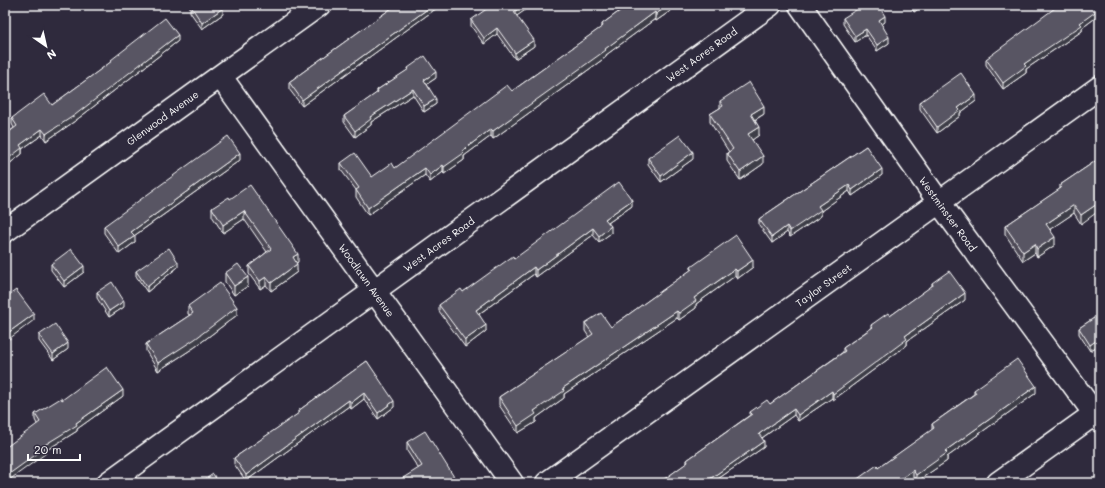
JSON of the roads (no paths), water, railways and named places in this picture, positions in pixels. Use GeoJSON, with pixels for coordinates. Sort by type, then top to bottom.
{"type":"FeatureCollection","features":[{"type":"Feature","properties":{"kind":"street","name":"Glenwood Avenue"},"geometry":{"type":"LineString","coordinates":[[5,231],[319,5]]}},
{"type":"Feature","properties":{"kind":"street","name":"West Acres Road"},"geometry":{"type":"LineString","coordinates":[[108,483],[770,5]]}},
{"type":"Feature","properties":{"kind":"street","name":"Westminster Road"},"geometry":{"type":"LineString","coordinates":[[800,5],[939,202],[1098,415]]}},
{"type":"Feature","properties":{"kind":"street","name":"Woodlawn Avenue"},"geometry":{"type":"LineString","coordinates":[[220,77],[512,483]]}},
{"type":"Feature","properties":{"kind":"street","name":"Taylor Street"},"geometry":{"type":"LineString","coordinates":[[548,483],[1100,87]]}},
{"type":"Feature","properties":{"kind":"street"},"geometry":{"type":"LineString","coordinates":[[998,483],[1098,415]]}}]}
